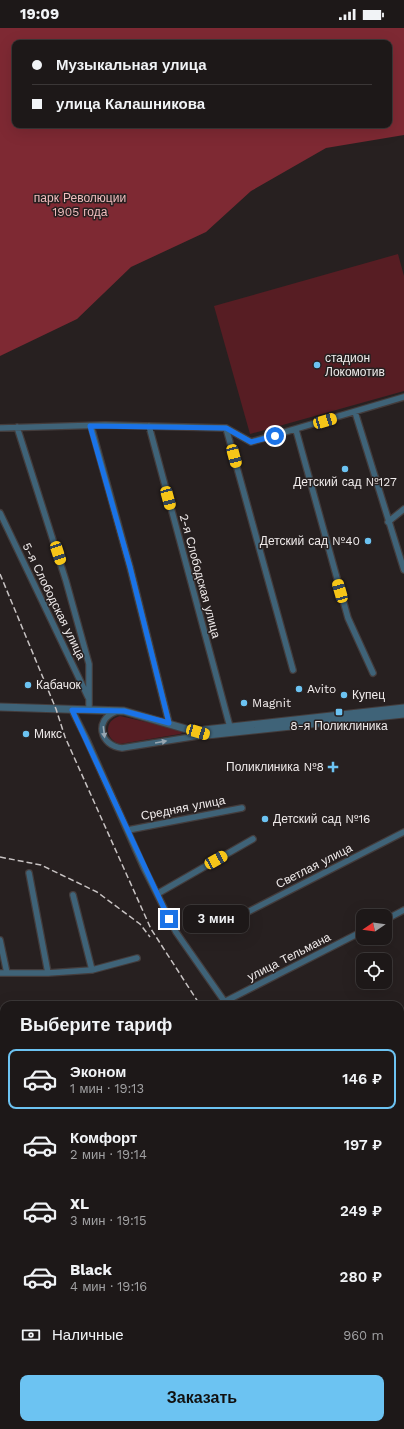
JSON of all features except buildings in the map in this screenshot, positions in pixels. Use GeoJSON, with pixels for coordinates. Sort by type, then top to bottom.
{"type":"FeatureCollection","features":[{"type":"Feature","properties":{"kind":"street"},"geometry":{"type":"LineString","coordinates":[[0,428],[149,426],[226,428],[251,442],[404,397]]}},
{"type":"Feature","properties":{"kind":"street"},"geometry":{"type":"LineString","coordinates":[[355,412],[404,570]]}},
{"type":"Feature","properties":{"kind":"street"},"geometry":{"type":"LineString","coordinates":[[90,426],[130,567],[169,723]]}},
{"type":"Feature","properties":{"kind":"street","name":"2-я Слободская улица"},"geometry":{"type":"LineString","coordinates":[[149,426],[230,730]]}},
{"type":"Feature","properties":{"kind":"street"},"geometry":{"type":"LineString","coordinates":[[17,427],[66,581],[90,664],[89,710]]}},
{"type":"Feature","properties":{"kind":"street"},"geometry":{"type":"LineString","coordinates":[[226,428],[294,670]]}},
{"type":"Feature","properties":{"kind":"street"},"geometry":{"type":"LineString","coordinates":[[296,430],[348,618],[373,673]]}},
{"type":"Feature","properties":{"kind":"street"},"geometry":{"type":"LineString","coordinates":[[388,522],[404,509]]}},
{"type":"Feature","properties":{"kind":"street","name":"5-я Слободская улица"},"geometry":{"type":"LineString","coordinates":[[0,513],[89,700]]}},
{"type":"Feature","properties":{"kind":"street"},"geometry":{"type":"LineString","coordinates":[[0,707],[118,711],[169,723],[208,735]]}},
{"type":"Feature","properties":{"kind":"street"},"geometry":{"type":"LineString","coordinates":[[118,711],[107,717],[102,729],[106,741],[116,748],[208,735],[230,730],[404,708]]}},
{"type":"Feature","properties":{"kind":"street"},"geometry":{"type":"LineString","coordinates":[[72,710],[176,932],[224,1001]]}},
{"type":"Feature","properties":{"kind":"street"},"geometry":{"type":"LineString","coordinates":[[188,729],[199,731],[230,730],[404,714]]}},
{"type":"Feature","properties":{"kind":"street","name":"Средняя улица"},"geometry":{"type":"LineString","coordinates":[[128,830],[242,808]]}},
{"type":"Feature","properties":{"kind":"street","name":"Светлая улица"},"geometry":{"type":"LineString","coordinates":[[234,919],[404,832]]}},
{"type":"Feature","properties":{"kind":"street"},"geometry":{"type":"LineString","coordinates":[[157,894],[253,839]]}},
{"type":"Feature","properties":{"kind":"street"},"geometry":{"type":"LineString","coordinates":[[29,873],[48,973]]}},
{"type":"Feature","properties":{"kind":"street"},"geometry":{"type":"LineString","coordinates":[[73,894],[92,970]]}},
{"type":"Feature","properties":{"kind":"street"},"geometry":{"type":"LineString","coordinates":[[392,916],[404,910]]}},
{"type":"Feature","properties":{"kind":"street","name":"улица Тельмана"},"geometry":{"type":"LineString","coordinates":[[229,1001],[356,935]]}},
{"type":"Feature","properties":{"kind":"street"},"geometry":{"type":"LineString","coordinates":[[0,940],[7,973]]}},
{"type":"Feature","properties":{"kind":"street"},"geometry":{"type":"LineString","coordinates":[[0,973],[48,973],[92,970],[137,958]]}},
{"type":"Feature","properties":{"kind":"shaded area","name":"стадион Локомотив"},"geometry":{"type":"Polygon","coordinates":[[[398,254],[404,276],[404,391],[250,434],[214,306],[398,254]]]}},
{"type":"Feature","properties":{"kind":"shaded area"},"geometry":{"type":"Polygon","coordinates":[[[120,716],[181,730],[182,733],[120,744],[111,738],[108,730],[111,721],[120,716]]]}},
{"type":"Feature","properties":{"kind":"green space","name":"парк Революции 1905 года"},"geometry":{"type":"Polygon","coordinates":[[[0,28],[404,28],[404,135],[326,148],[251,191],[206,232],[131,267],[77,319],[0,356],[0,28]]]}},
{"type":"Feature","properties":{"kind":"railway"},"geometry":{"type":"LineString","coordinates":[[0,574],[56,709],[65,737],[151,929],[197,1001]]}},
{"type":"Feature","properties":{"kind":"railway"},"geometry":{"type":"LineString","coordinates":[[0,857],[41,865],[97,892],[140,924],[150,937]]}},
{"type":"Feature","properties":{"kind":"place","name":"стадион Локомотив"},"geometry":{"type":"Point","coordinates":[317,365]}},
{"type":"Feature","properties":{"kind":"place","name":"Детский сад №127"},"geometry":{"type":"Point","coordinates":[345,469]}},
{"type":"Feature","properties":{"kind":"place","name":"Детский сад №40"},"geometry":{"type":"Point","coordinates":[368,541]}},
{"type":"Feature","properties":{"kind":"place","name":"Кабачок"},"geometry":{"type":"Point","coordinates":[28,685]}},
{"type":"Feature","properties":{"kind":"place","name":"Avito"},"geometry":{"type":"Point","coordinates":[299,689]}},
{"type":"Feature","properties":{"kind":"place","name":"Купец"},"geometry":{"type":"Point","coordinates":[344,695]}},
{"type":"Feature","properties":{"kind":"place","name":"Magnit"},"geometry":{"type":"Point","coordinates":[244,703]}},
{"type":"Feature","properties":{"kind":"place","name":"8-я Поликлиника"},"geometry":{"type":"Point","coordinates":[339,712]}},
{"type":"Feature","properties":{"kind":"place","name":"Микс"},"geometry":{"type":"Point","coordinates":[26,734]}},
{"type":"Feature","properties":{"kind":"place","name":"Поликлиника №8"},"geometry":{"type":"Point","coordinates":[333,767]}},
{"type":"Feature","properties":{"kind":"place","name":"Детский сад №16"},"geometry":{"type":"Point","coordinates":[265,819]}},
{"type":"Feature","properties":{"kind":"route"},"geometry":{"type":"LineString","coordinates":[[169,919],[144,868],[72,710],[124,711],[169,723],[130,567],[90,426],[105,425],[226,428],[251,442],[275,436]]}}]}
